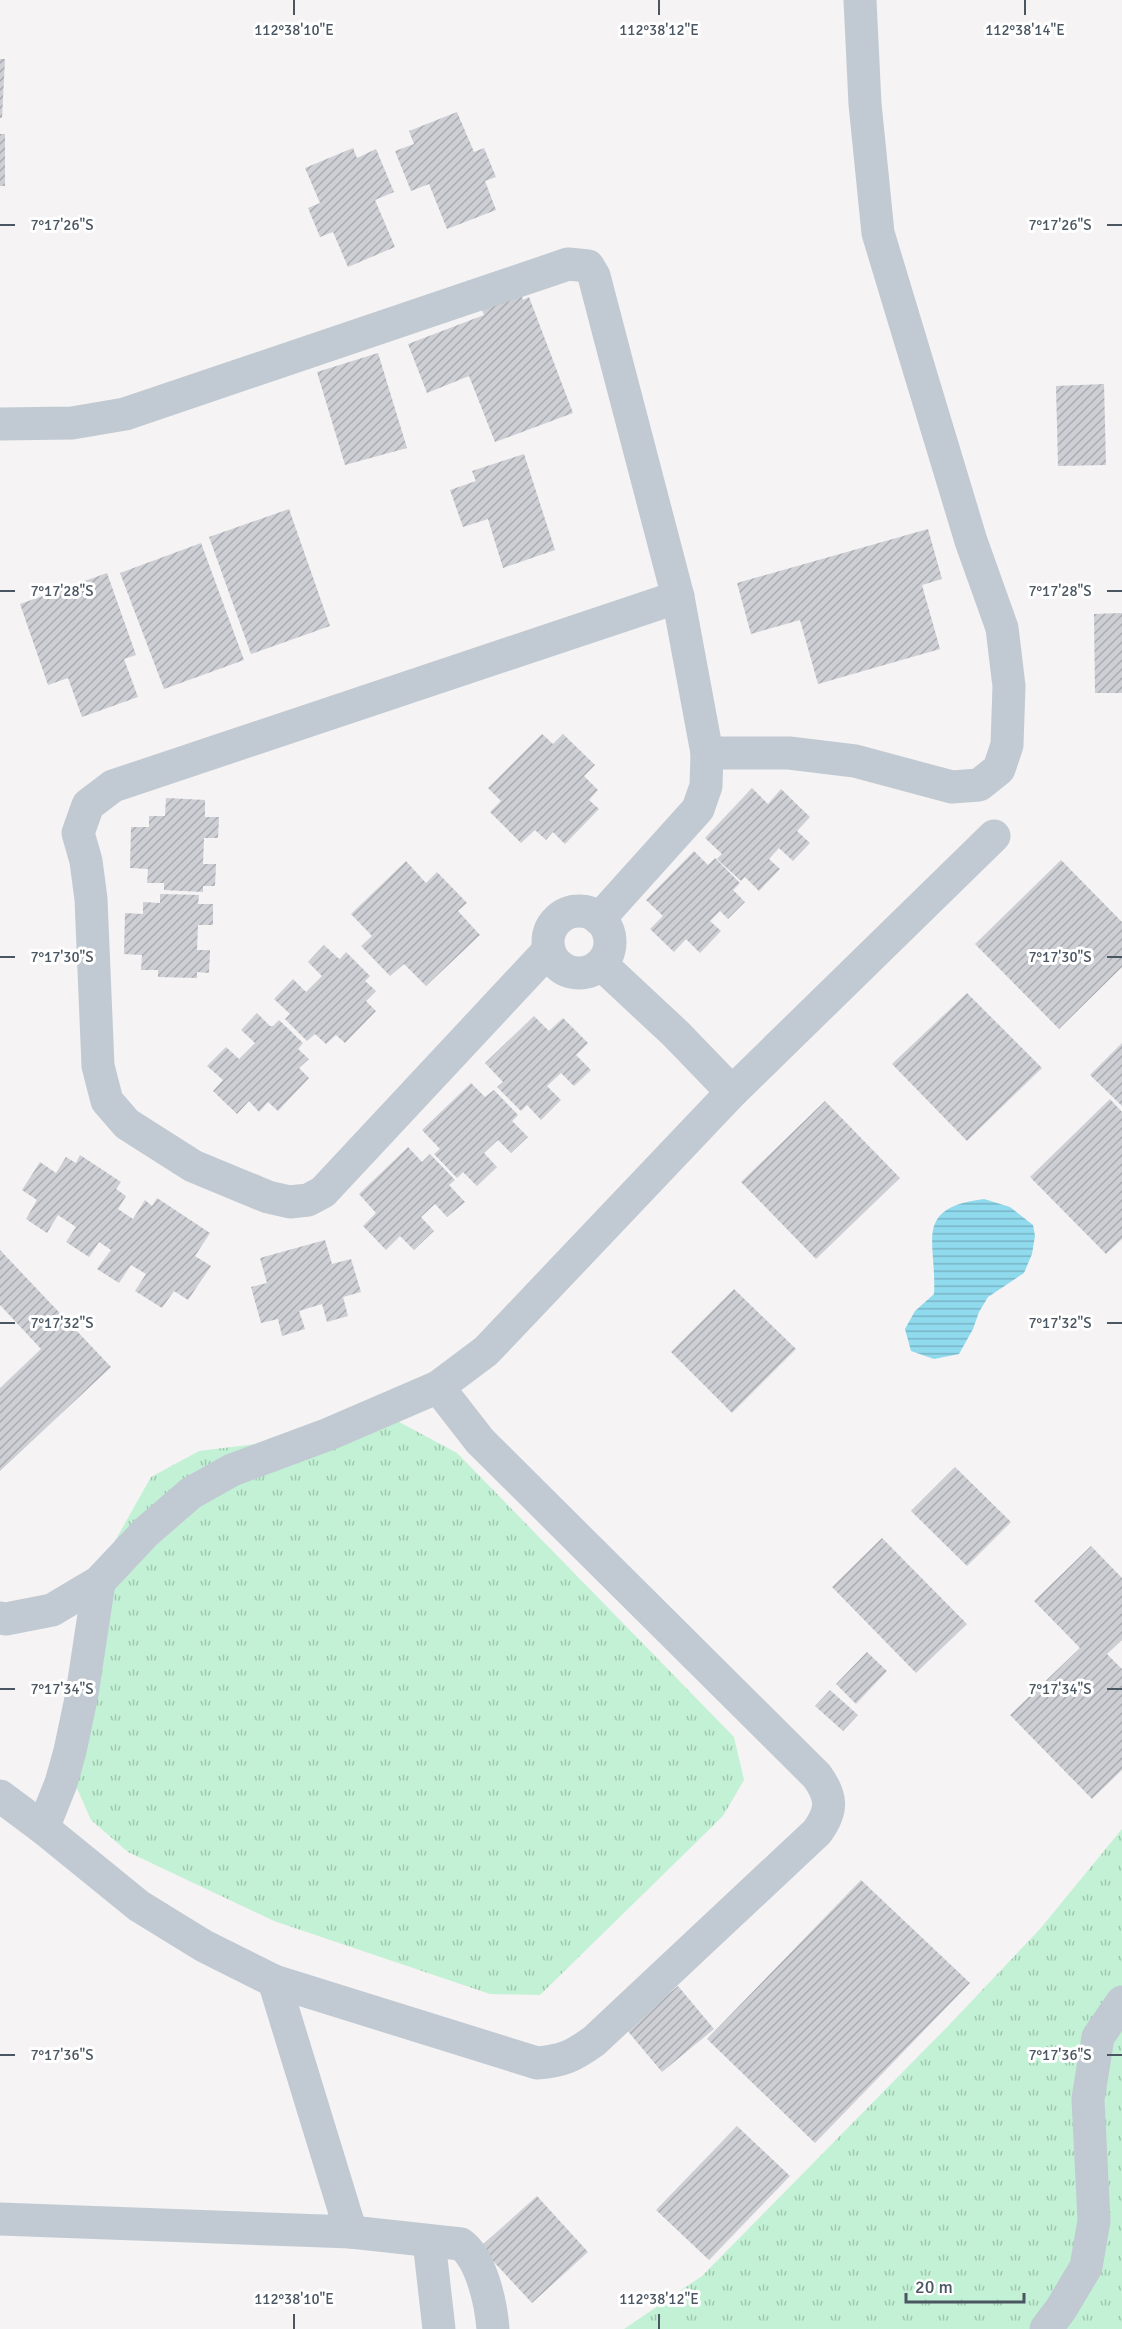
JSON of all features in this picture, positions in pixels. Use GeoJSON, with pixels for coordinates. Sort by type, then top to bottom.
{"type":"FeatureCollection","features":[{"type":"Feature","properties":{"kind":"street"},"geometry":{"type":"LineString","coordinates":[[707,753],[789,753],[855,761],[952,787],[979,785],[999,769],[1007,745],[1009,686],[1002,628],[971,541],[878,233],[865,104],[860,0]]}},
{"type":"Feature","properties":{"kind":"street"},"geometry":{"type":"LineString","coordinates":[[0,424],[72,423],[125,414],[568,264],[588,266],[594,276],[678,597],[707,753],[706,786],[698,809],[599,919]]}},
{"type":"Feature","properties":{"kind":"street"},"geometry":{"type":"LineString","coordinates":[[549,950],[323,1192],[308,1200],[290,1202],[268,1197],[193,1166],[127,1124],[107,1101],[98,1066],[91,899],[86,861],[78,833],[87,805],[112,786],[678,597]]}},
{"type":"Feature","properties":{"kind":"street"},"geometry":{"type":"LineString","coordinates":[[0,1618],[6,1619],[52,1610],[99,1582],[146,1532],[192,1493],[232,1470],[329,1434],[438,1387],[486,1350],[732,1092],[994,836]]}},
{"type":"Feature","properties":{"kind":"street"},"geometry":{"type":"LineString","coordinates":[[576,912],[588,913],[599,919],[607,929],[610,941],[609,953],[602,964],[591,971],[578,973],[565,970],[555,962],[549,950],[548,940],[551,930],[556,921],[564,916],[576,912]]}},
{"type":"Feature","properties":{"kind":"street"},"geometry":{"type":"LineString","coordinates":[[602,964],[676,1034],[732,1092]]}},
{"type":"Feature","properties":{"kind":"street"},"geometry":{"type":"LineString","coordinates":[[0,1796],[140,1906],[204,1946],[274,1981],[537,2063],[558,2062],[594,2041],[817,1832],[827,1818],[829,1803],[827,1790],[817,1776],[480,1441],[438,1387]]}},
{"type":"Feature","properties":{"kind":"street"},"geometry":{"type":"LineString","coordinates":[[43,1828],[61,1783],[70,1751],[82,1694],[99,1582]]}},
{"type":"Feature","properties":{"kind":"street"},"geometry":{"type":"LineString","coordinates":[[274,1981],[351,2232]]}},
{"type":"Feature","properties":{"kind":"street"},"geometry":{"type":"LineString","coordinates":[[1046,2329],[1086,2267],[1094,2221],[1088,2098],[1098,2037],[1122,2002]]}},
{"type":"Feature","properties":{"kind":"street"},"geometry":{"type":"LineString","coordinates":[[0,2219],[351,2232],[461,2244],[477,2261],[493,2329]]}},
{"type":"Feature","properties":{"kind":"street"},"geometry":{"type":"LineString","coordinates":[[429,2241],[439,2329]]}},
{"type":"Feature","properties":{"kind":"green space"},"geometry":{"type":"Polygon","coordinates":[[[386,1415],[457,1453],[734,1737],[744,1780],[723,1816],[540,1995],[490,1994],[274,1921],[128,1852],[91,1820],[68,1768],[97,1573],[151,1477],[199,1451],[303,1438],[386,1415]]]}},
{"type":"Feature","properties":{"kind":"green space"},"geometry":{"type":"Polygon","coordinates":[[[1122,1829],[1122,2329],[624,2329],[702,2276],[1040,1929],[1122,1829]]]}},
{"type":"Feature","properties":{"kind":"water"},"geometry":{"type":"Polygon","coordinates":[[[984,1199],[1010,1207],[1033,1225],[1035,1236],[1032,1254],[1024,1273],[988,1297],[959,1354],[934,1359],[911,1351],[905,1329],[915,1311],[934,1294],[932,1243],[937,1219],[946,1210],[961,1203],[984,1199]]]}},
{"type":"Feature","properties":{"kind":"building"},"geometry":{"type":"Polygon","coordinates":[[[0,59],[5,59],[2,118],[0,118],[0,59]]]}},
{"type":"Feature","properties":{"kind":"building"},"geometry":{"type":"Polygon","coordinates":[[[457,112],[474,152],[484,148],[496,177],[485,181],[496,210],[447,229],[429,184],[411,191],[395,151],[414,144],[409,131],[457,112]]]}},
{"type":"Feature","properties":{"kind":"building"},"geometry":{"type":"Polygon","coordinates":[[[0,134],[5,134],[5,186],[0,186],[0,134]]]}},
{"type":"Feature","properties":{"kind":"building"},"geometry":{"type":"Polygon","coordinates":[[[353,148],[357,158],[376,149],[394,192],[375,200],[395,247],[348,267],[333,232],[320,237],[308,208],[320,203],[305,168],[353,148]]]}},
{"type":"Feature","properties":{"kind":"building"},"geometry":{"type":"Polygon","coordinates":[[[520,290],[523,300],[529,297],[573,413],[495,442],[469,376],[427,393],[408,344],[484,315],[480,305],[520,290]]]}},
{"type":"Feature","properties":{"kind":"building"},"geometry":{"type":"Polygon","coordinates":[[[378,353],[407,448],[345,465],[317,372],[378,353]]]}},
{"type":"Feature","properties":{"kind":"building"},"geometry":{"type":"Polygon","coordinates":[[[1104,384],[1106,465],[1058,466],[1056,386],[1104,384]]]}},
{"type":"Feature","properties":{"kind":"building"},"geometry":{"type":"Polygon","coordinates":[[[524,454],[555,550],[503,568],[488,519],[463,527],[450,490],[476,481],[472,471],[524,454]]]}},
{"type":"Feature","properties":{"kind":"building"},"geometry":{"type":"Polygon","coordinates":[[[289,509],[330,626],[251,654],[209,537],[289,509]]]}},
{"type":"Feature","properties":{"kind":"building"},"geometry":{"type":"Polygon","coordinates":[[[928,529],[942,579],[922,585],[940,649],[818,684],[800,620],[751,634],[737,583],[928,529]]]}},
{"type":"Feature","properties":{"kind":"building"},"geometry":{"type":"Polygon","coordinates":[[[201,543],[244,660],[164,689],[120,573],[201,543]]]}},
{"type":"Feature","properties":{"kind":"building"},"geometry":{"type":"Polygon","coordinates":[[[107,573],[136,655],[124,659],[138,697],[82,717],[68,678],[48,685],[20,604],[107,573]]]}},
{"type":"Feature","properties":{"kind":"building"},"geometry":{"type":"Polygon","coordinates":[[[1122,613],[1122,693],[1095,693],[1094,614],[1122,613]]]}},
{"type":"Feature","properties":{"kind":"building"},"geometry":{"type":"Polygon","coordinates":[[[542,734],[553,744],[563,734],[595,765],[584,776],[598,790],[589,800],[599,809],[565,844],[553,832],[546,840],[535,830],[521,843],[490,812],[501,801],[488,788],[542,734]]]}},
{"type":"Feature","properties":{"kind":"building"},"geometry":{"type":"Polygon","coordinates":[[[752,788],[768,804],[781,789],[810,817],[797,831],[810,843],[793,861],[779,848],[769,859],[780,869],[759,891],[745,877],[741,881],[717,859],[722,854],[705,838],[752,788]]]}},
{"type":"Feature","properties":{"kind":"building"},"geometry":{"type":"Polygon","coordinates":[[[166,798],[205,800],[205,817],[219,817],[218,838],[204,838],[203,864],[216,864],[215,886],[203,886],[203,892],[164,890],[164,883],[147,883],[148,869],[130,868],[131,827],[149,827],[149,816],[165,816],[166,798]]]}},
{"type":"Feature","properties":{"kind":"building"},"geometry":{"type":"Polygon","coordinates":[[[694,851],[708,865],[715,858],[740,883],[733,890],[745,902],[728,919],[720,911],[710,921],[721,931],[700,953],[686,939],[674,952],[650,929],[663,916],[646,900],[694,851]]]}},
{"type":"Feature","properties":{"kind":"building"},"geometry":{"type":"Polygon","coordinates":[[[1061,860],[1122,922],[1122,967],[1059,1029],[975,944],[1061,860]]]}},
{"type":"Feature","properties":{"kind":"building"},"geometry":{"type":"Polygon","coordinates":[[[406,861],[426,883],[437,872],[467,903],[458,911],[480,935],[426,986],[404,964],[390,976],[361,946],[372,936],[351,914],[406,861]]]}},
{"type":"Feature","properties":{"kind":"building"},"geometry":{"type":"Polygon","coordinates":[[[160,894],[199,895],[198,904],[213,904],[213,925],[198,925],[197,950],[210,950],[209,973],[197,972],[197,978],[158,977],[158,970],[141,970],[142,955],[124,954],[125,913],[143,914],[143,902],[160,903],[160,894]]]}},
{"type":"Feature","properties":{"kind":"building"},"geometry":{"type":"Polygon","coordinates":[[[324,945],[340,959],[346,952],[370,976],[365,981],[376,991],[366,1001],[376,1011],[345,1043],[336,1035],[326,1044],[315,1034],[307,1041],[285,1019],[290,1014],[274,999],[293,979],[306,992],[322,976],[308,962],[324,945]]]}},
{"type":"Feature","properties":{"kind":"building"},"geometry":{"type":"Polygon","coordinates":[[[967,993],[1042,1068],[967,1141],[892,1064],[967,993]]]}},
{"type":"Feature","properties":{"kind":"building"},"geometry":{"type":"Polygon","coordinates":[[[257,1013],[270,1026],[279,1020],[303,1043],[298,1049],[309,1059],[299,1068],[309,1078],[278,1111],[268,1102],[259,1112],[249,1101],[237,1114],[213,1091],[223,1080],[207,1066],[226,1047],[239,1059],[255,1043],[241,1030],[257,1013]]]}},
{"type":"Feature","properties":{"kind":"building"},"geometry":{"type":"Polygon","coordinates":[[[534,1016],[549,1031],[563,1018],[588,1043],[576,1055],[591,1070],[574,1086],[561,1073],[547,1086],[561,1100],[541,1120],[527,1105],[521,1111],[497,1087],[503,1082],[485,1063],[534,1016]]]}},
{"type":"Feature","properties":{"kind":"building"},"geometry":{"type":"Polygon","coordinates":[[[1122,1043],[1122,1106],[1090,1075],[1122,1043]]]}},
{"type":"Feature","properties":{"kind":"building"},"geometry":{"type":"Polygon","coordinates":[[[471,1083],[485,1097],[494,1090],[518,1115],[512,1121],[528,1137],[511,1153],[498,1140],[484,1153],[497,1167],[477,1186],[463,1172],[457,1178],[434,1154],[440,1149],[422,1130],[471,1083]]]}},
{"type":"Feature","properties":{"kind":"building"},"geometry":{"type":"Polygon","coordinates":[[[1110,1099],[1122,1112],[1122,1239],[1106,1254],[1030,1177],[1110,1099]]]}},
{"type":"Feature","properties":{"kind":"building"},"geometry":{"type":"Polygon","coordinates":[[[825,1101],[900,1178],[816,1259],[741,1182],[825,1101]]]}},
{"type":"Feature","properties":{"kind":"building"},"geometry":{"type":"Polygon","coordinates":[[[408,1147],[422,1162],[430,1154],[455,1180],[449,1185],[465,1202],[447,1217],[435,1204],[421,1217],[434,1231],[414,1250],[400,1236],[386,1250],[363,1226],[376,1213],[359,1194],[408,1147]]]}},
{"type":"Feature","properties":{"kind":"building"},"geometry":{"type":"Polygon","coordinates":[[[80,1155],[121,1182],[116,1189],[126,1196],[118,1209],[133,1219],[145,1200],[152,1206],[157,1198],[210,1233],[195,1256],[211,1266],[188,1300],[174,1291],[162,1308],[135,1291],[146,1274],[131,1265],[119,1283],[97,1269],[111,1250],[99,1242],[89,1257],[66,1242],[76,1227],[58,1215],[47,1233],[26,1219],[37,1200],[22,1190],[40,1162],[56,1173],[66,1157],[76,1163],[80,1155]]]}},
{"type":"Feature","properties":{"kind":"building"},"geometry":{"type":"Polygon","coordinates":[[[325,1240],[332,1264],[351,1259],[361,1292],[343,1297],[348,1316],[327,1322],[322,1304],[299,1311],[305,1329],[282,1336],[278,1319],[261,1323],[251,1287],[267,1283],[260,1258],[325,1240]]]}},
{"type":"Feature","properties":{"kind":"building"},"geometry":{"type":"Polygon","coordinates":[[[0,1250],[111,1367],[0,1471],[0,1388],[41,1349],[0,1305],[0,1250]]]}},
{"type":"Feature","properties":{"kind":"building"},"geometry":{"type":"Polygon","coordinates":[[[734,1289],[796,1349],[732,1413],[671,1352],[734,1289]]]}},
{"type":"Feature","properties":{"kind":"building"},"geometry":{"type":"Polygon","coordinates":[[[955,1467],[1011,1522],[967,1566],[911,1511],[955,1467]]]}},
{"type":"Feature","properties":{"kind":"building"},"geometry":{"type":"Polygon","coordinates":[[[882,1538],[967,1624],[916,1673],[832,1587],[882,1538]]]}},
{"type":"Feature","properties":{"kind":"building"},"geometry":{"type":"Polygon","coordinates":[[[1091,1546],[1122,1578],[1122,1640],[1107,1654],[1122,1669],[1122,1770],[1092,1799],[1010,1715],[1080,1648],[1034,1601],[1091,1546]]]}},
{"type":"Feature","properties":{"kind":"building"},"geometry":{"type":"Polygon","coordinates":[[[867,1652],[887,1671],[856,1704],[836,1684],[867,1652]]]}},
{"type":"Feature","properties":{"kind":"building"},"geometry":{"type":"Polygon","coordinates":[[[830,1690],[858,1715],[843,1731],[815,1706],[830,1690]]]}},
{"type":"Feature","properties":{"kind":"building"},"geometry":{"type":"Polygon","coordinates":[[[861,1880],[970,1983],[815,2143],[707,2039],[861,1880]]]}},
{"type":"Feature","properties":{"kind":"building"},"geometry":{"type":"Polygon","coordinates":[[[678,1986],[714,2029],[662,2072],[626,2029],[678,1986]]]}},
{"type":"Feature","properties":{"kind":"building"},"geometry":{"type":"Polygon","coordinates":[[[737,2126],[790,2176],[709,2260],[656,2210],[737,2126]]]}},
{"type":"Feature","properties":{"kind":"building"},"geometry":{"type":"Polygon","coordinates":[[[537,2196],[588,2252],[532,2303],[480,2247],[537,2196]]]}}]}
